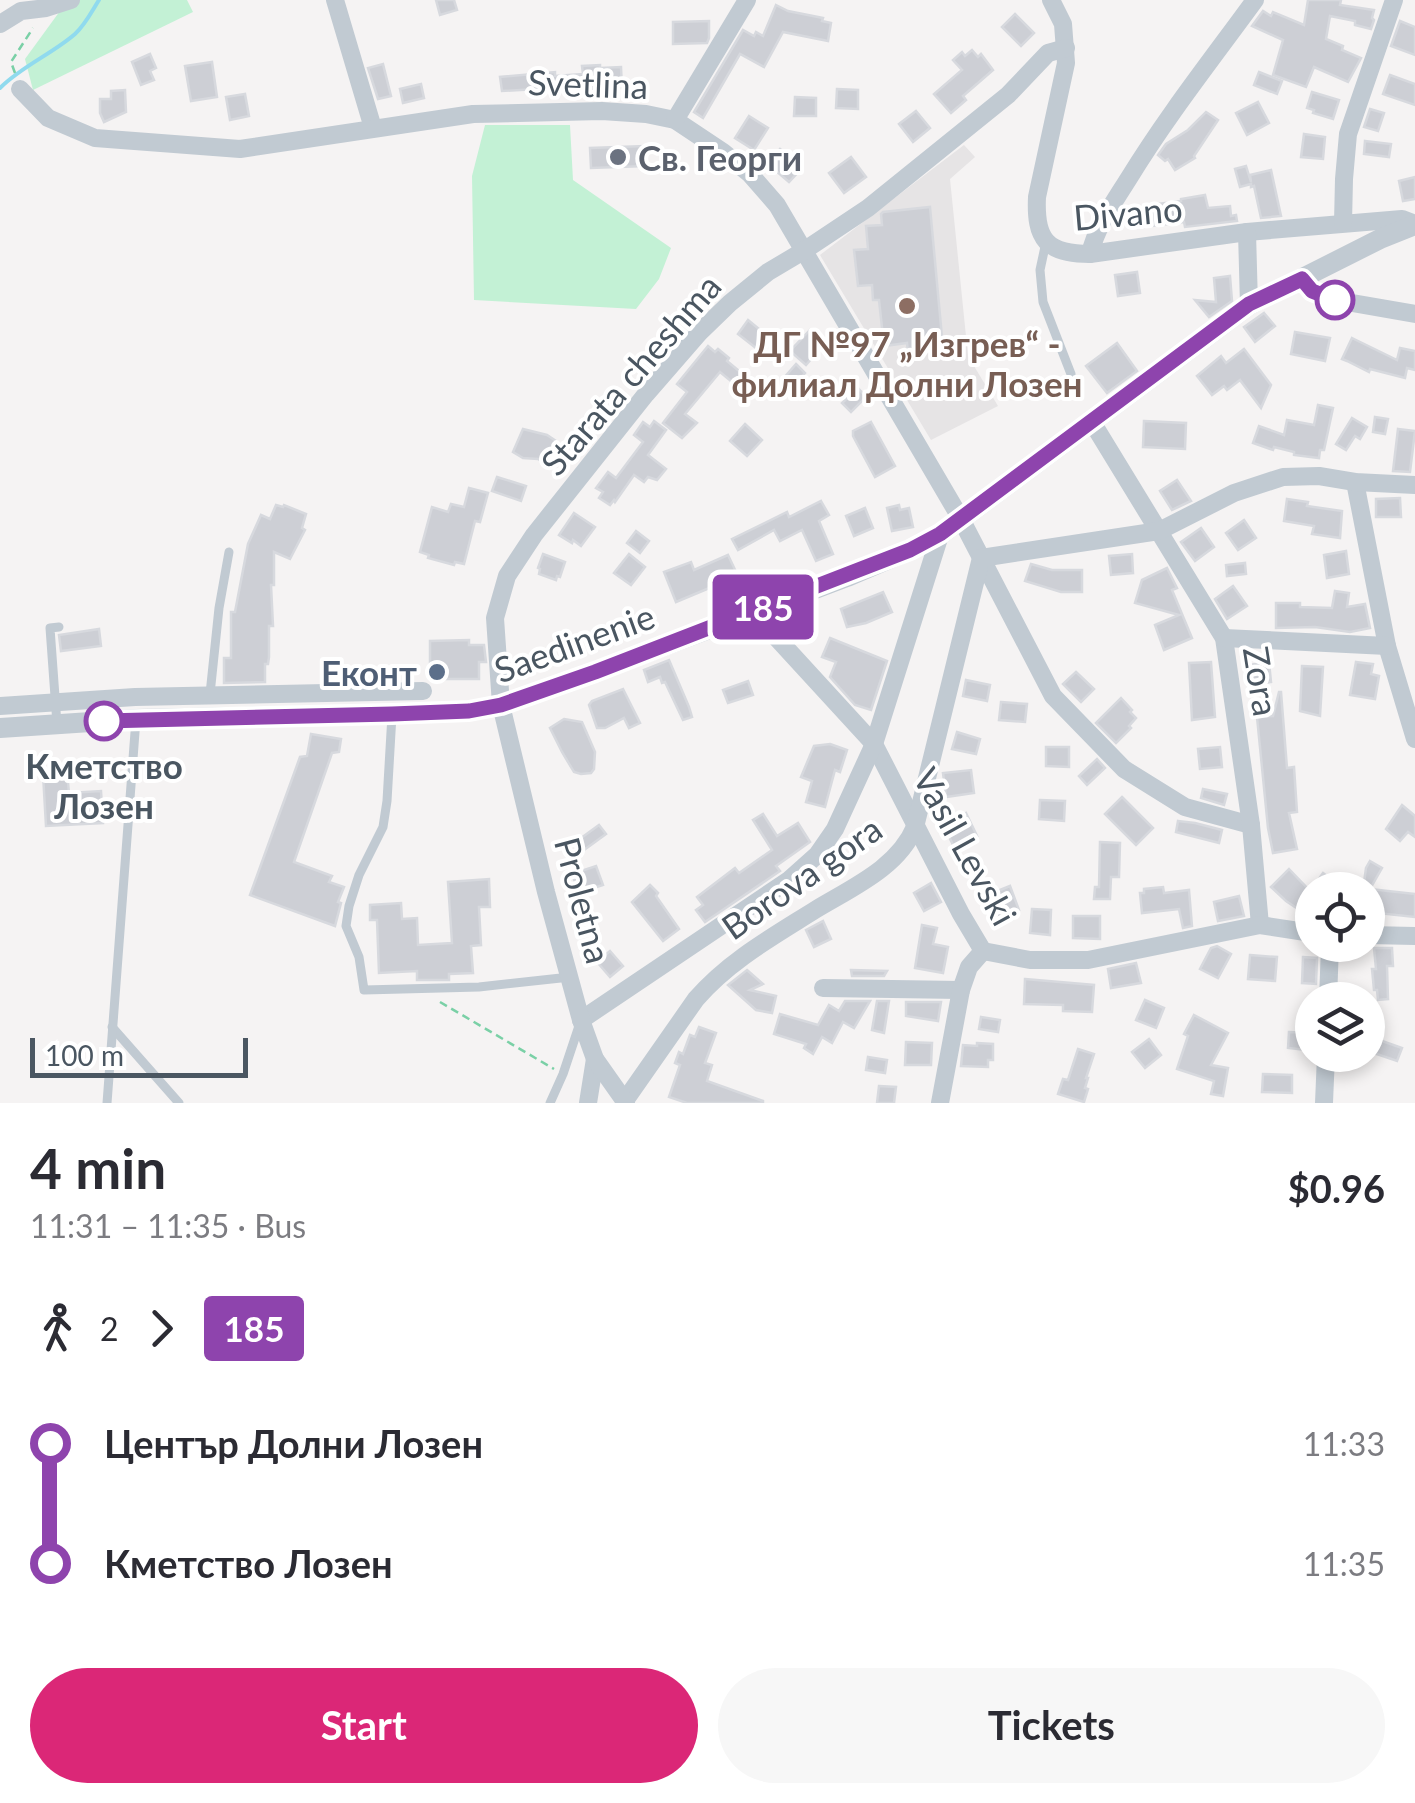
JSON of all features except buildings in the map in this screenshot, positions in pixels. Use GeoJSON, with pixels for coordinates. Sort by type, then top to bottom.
{"type":"FeatureCollection","features":[{"type":"Feature","properties":{"kind":"street"},"geometry":{"type":"LineString","coordinates":[[0,24],[21,11],[70,0]]}},
{"type":"Feature","properties":{"kind":"street"},"geometry":{"type":"LineString","coordinates":[[335,0],[374,128]]}},
{"type":"Feature","properties":{"kind":"street"},"geometry":{"type":"LineString","coordinates":[[675,120],[747,0]]}},
{"type":"Feature","properties":{"kind":"street"},"geometry":{"type":"LineString","coordinates":[[1051,0],[1063,24],[1066,48]]}},
{"type":"Feature","properties":{"kind":"street"},"geometry":{"type":"LineString","coordinates":[[1090,254],[1101,224],[1151,142],[1255,0]]}},
{"type":"Feature","properties":{"kind":"street"},"geometry":{"type":"LineString","coordinates":[[1344,223],[1348,134],[1390,1],[1415,0]]}},
{"type":"Feature","properties":{"kind":"street","name":"Divano"},"geometry":{"type":"LineString","coordinates":[[1066,48],[1061,90],[1037,196],[1036,215],[1046,242],[1054,250],[1090,254],[1344,223],[1402,220],[1415,224]]}},
{"type":"Feature","properties":{"kind":"street","name":"Starata cheshma"},"geometry":{"type":"LineString","coordinates":[[501,705],[495,618],[507,576],[534,534],[646,394],[699,333],[768,272],[868,208],[1008,95],[1048,53],[1066,48]]}},
{"type":"Feature","properties":{"kind":"street","name":"Svetlina"},"geometry":{"type":"LineString","coordinates":[[20,89],[48,118],[96,138],[240,148],[473,114],[602,111],[675,120],[750,174],[777,204],[961,518],[1052,696],[1124,769],[1186,808],[1251,825]]}},
{"type":"Feature","properties":{"kind":"street","name":"Saedinenie"},"geometry":{"type":"LineString","coordinates":[[0,728],[136,718],[469,711],[501,705],[595,672],[847,577],[940,534],[1249,304],[1415,224]]}},
{"type":"Feature","properties":{"kind":"street"},"geometry":{"type":"LineString","coordinates":[[1247,232],[1249,304]]}},
{"type":"Feature","properties":{"kind":"street"},"geometry":{"type":"LineString","coordinates":[[1302,279],[1312,291],[1335,300],[1415,314]]}},
{"type":"Feature","properties":{"kind":"street","name":"Zora"},"geometry":{"type":"LineString","coordinates":[[1092,422],[1224,638],[1251,825],[1260,925]]}},
{"type":"Feature","properties":{"kind":"street"},"geometry":{"type":"LineString","coordinates":[[981,558],[1159,532],[1234,493],[1283,477],[1320,476],[1415,486]]}},
{"type":"Feature","properties":{"kind":"street"},"geometry":{"type":"LineString","coordinates":[[1355,482],[1386,646],[1415,739]]}},
{"type":"Feature","properties":{"kind":"street","name":"Borova gora"},"geometry":{"type":"LineString","coordinates":[[581,1020],[788,880],[817,855],[835,829],[874,744],[940,534]]}},
{"type":"Feature","properties":{"kind":"street","name":"Borova gora"},"geometry":{"type":"LineString","coordinates":[[625,1102],[708,985],[742,957],[875,874],[909,841],[981,558]]}},
{"type":"Feature","properties":{"kind":"street","name":"Vasil Levski"},"geometry":{"type":"LineString","coordinates":[[752,611],[874,744],[983,951],[1030,960],[1088,960],[1260,925],[1295,931]]}},
{"type":"Feature","properties":{"kind":"street"},"geometry":{"type":"LineString","coordinates":[[1224,638],[1386,646]]}},
{"type":"Feature","properties":{"kind":"street"},"geometry":{"type":"LineString","coordinates":[[0,706],[298,692],[422,692]]}},
{"type":"Feature","properties":{"kind":"street","name":"Proletna"},"geometry":{"type":"LineString","coordinates":[[501,705],[581,1020],[595,1059],[625,1102]]}},
{"type":"Feature","properties":{"kind":"street"},"geometry":{"type":"LineString","coordinates":[[1385,935],[1415,936]]}},
{"type":"Feature","properties":{"kind":"street"},"geometry":{"type":"LineString","coordinates":[[940,1103],[961,990],[969,967],[983,951]]}},
{"type":"Feature","properties":{"kind":"street"},"geometry":{"type":"LineString","coordinates":[[824,988],[961,990]]}},
{"type":"Feature","properties":{"kind":"street"},"geometry":{"type":"LineString","coordinates":[[588,1103],[595,1059]]}},
{"type":"Feature","properties":{"kind":"street"},"geometry":{"type":"LineString","coordinates":[[1324,1103],[1325,1072]]}},
{"type":"Feature","properties":{"kind":"lane"},"geometry":{"type":"LineString","coordinates":[[1046,242],[1040,270],[1043,302],[1072,374]]}},
{"type":"Feature","properties":{"kind":"lane"},"geometry":{"type":"LineString","coordinates":[[210,697],[218,608],[228,552]]}},
{"type":"Feature","properties":{"kind":"lane"},"geometry":{"type":"LineString","coordinates":[[58,724],[50,628],[59,627]]}},
{"type":"Feature","properties":{"kind":"lane"},"geometry":{"type":"LineString","coordinates":[[392,714],[388,800],[382,827],[359,875],[346,926],[359,958],[364,990],[480,987],[570,977]]}},
{"type":"Feature","properties":{"kind":"lane"},"geometry":{"type":"LineString","coordinates":[[107,1103],[136,718]]}},
{"type":"Feature","properties":{"kind":"lane"},"geometry":{"type":"LineString","coordinates":[[550,1103],[581,1020]]}},
{"type":"Feature","properties":{"kind":"lane"},"geometry":{"type":"LineString","coordinates":[[112,1027],[179,1103]]}},
{"type":"Feature","properties":{"kind":"path"},"geometry":{"type":"LineString","coordinates":[[20,89],[11,62],[46,8]]}},
{"type":"Feature","properties":{"kind":"path"},"geometry":{"type":"LineString","coordinates":[[418,988],[563,1074]]}},
{"type":"Feature","properties":{"kind":"shaded area","name":"ДГ №97 „Изгрев“ - филиал Долни Лозен"},"geometry":{"type":"Polygon","coordinates":[[[964,145],[975,157],[950,179],[968,356],[998,406],[931,440],[820,255],[964,145]]]}},
{"type":"Feature","properties":{"kind":"green space"},"geometry":{"type":"Polygon","coordinates":[[[68,0],[187,0],[193,12],[33,90],[25,59],[68,0]]]}},
{"type":"Feature","properties":{"kind":"green space"},"geometry":{"type":"Polygon","coordinates":[[[485,125],[570,125],[573,180],[671,248],[659,279],[636,309],[474,300],[472,176],[485,125]]]}},
{"type":"Feature","properties":{"kind":"waterway"},"geometry":{"type":"LineString","coordinates":[[0,88],[75,34],[99,0]]}},
{"type":"Feature","properties":{"kind":"bus line","name":"185"},"geometry":{"type":"LineString","coordinates":[[104,721],[469,711],[501,705],[910,550],[940,534],[1249,304],[1302,279],[1312,291],[1335,300]]}},
{"type":"Feature","properties":{"kind":"place","name":"Св. Георги"},"geometry":{"type":"Point","coordinates":[618,157]}},
{"type":"Feature","properties":{"kind":"place","name":"ДГ №97 „Изгрев“ - филиал Долни Лозен"},"geometry":{"type":"Point","coordinates":[907,306]}},
{"type":"Feature","properties":{"kind":"place","name":"Еконт"},"geometry":{"type":"Point","coordinates":[437,672]}},
{"type":"Feature","properties":{"kind":"place","name":"Кметство Лозен"},"geometry":{"type":"Point","coordinates":[104,721]}}]}
